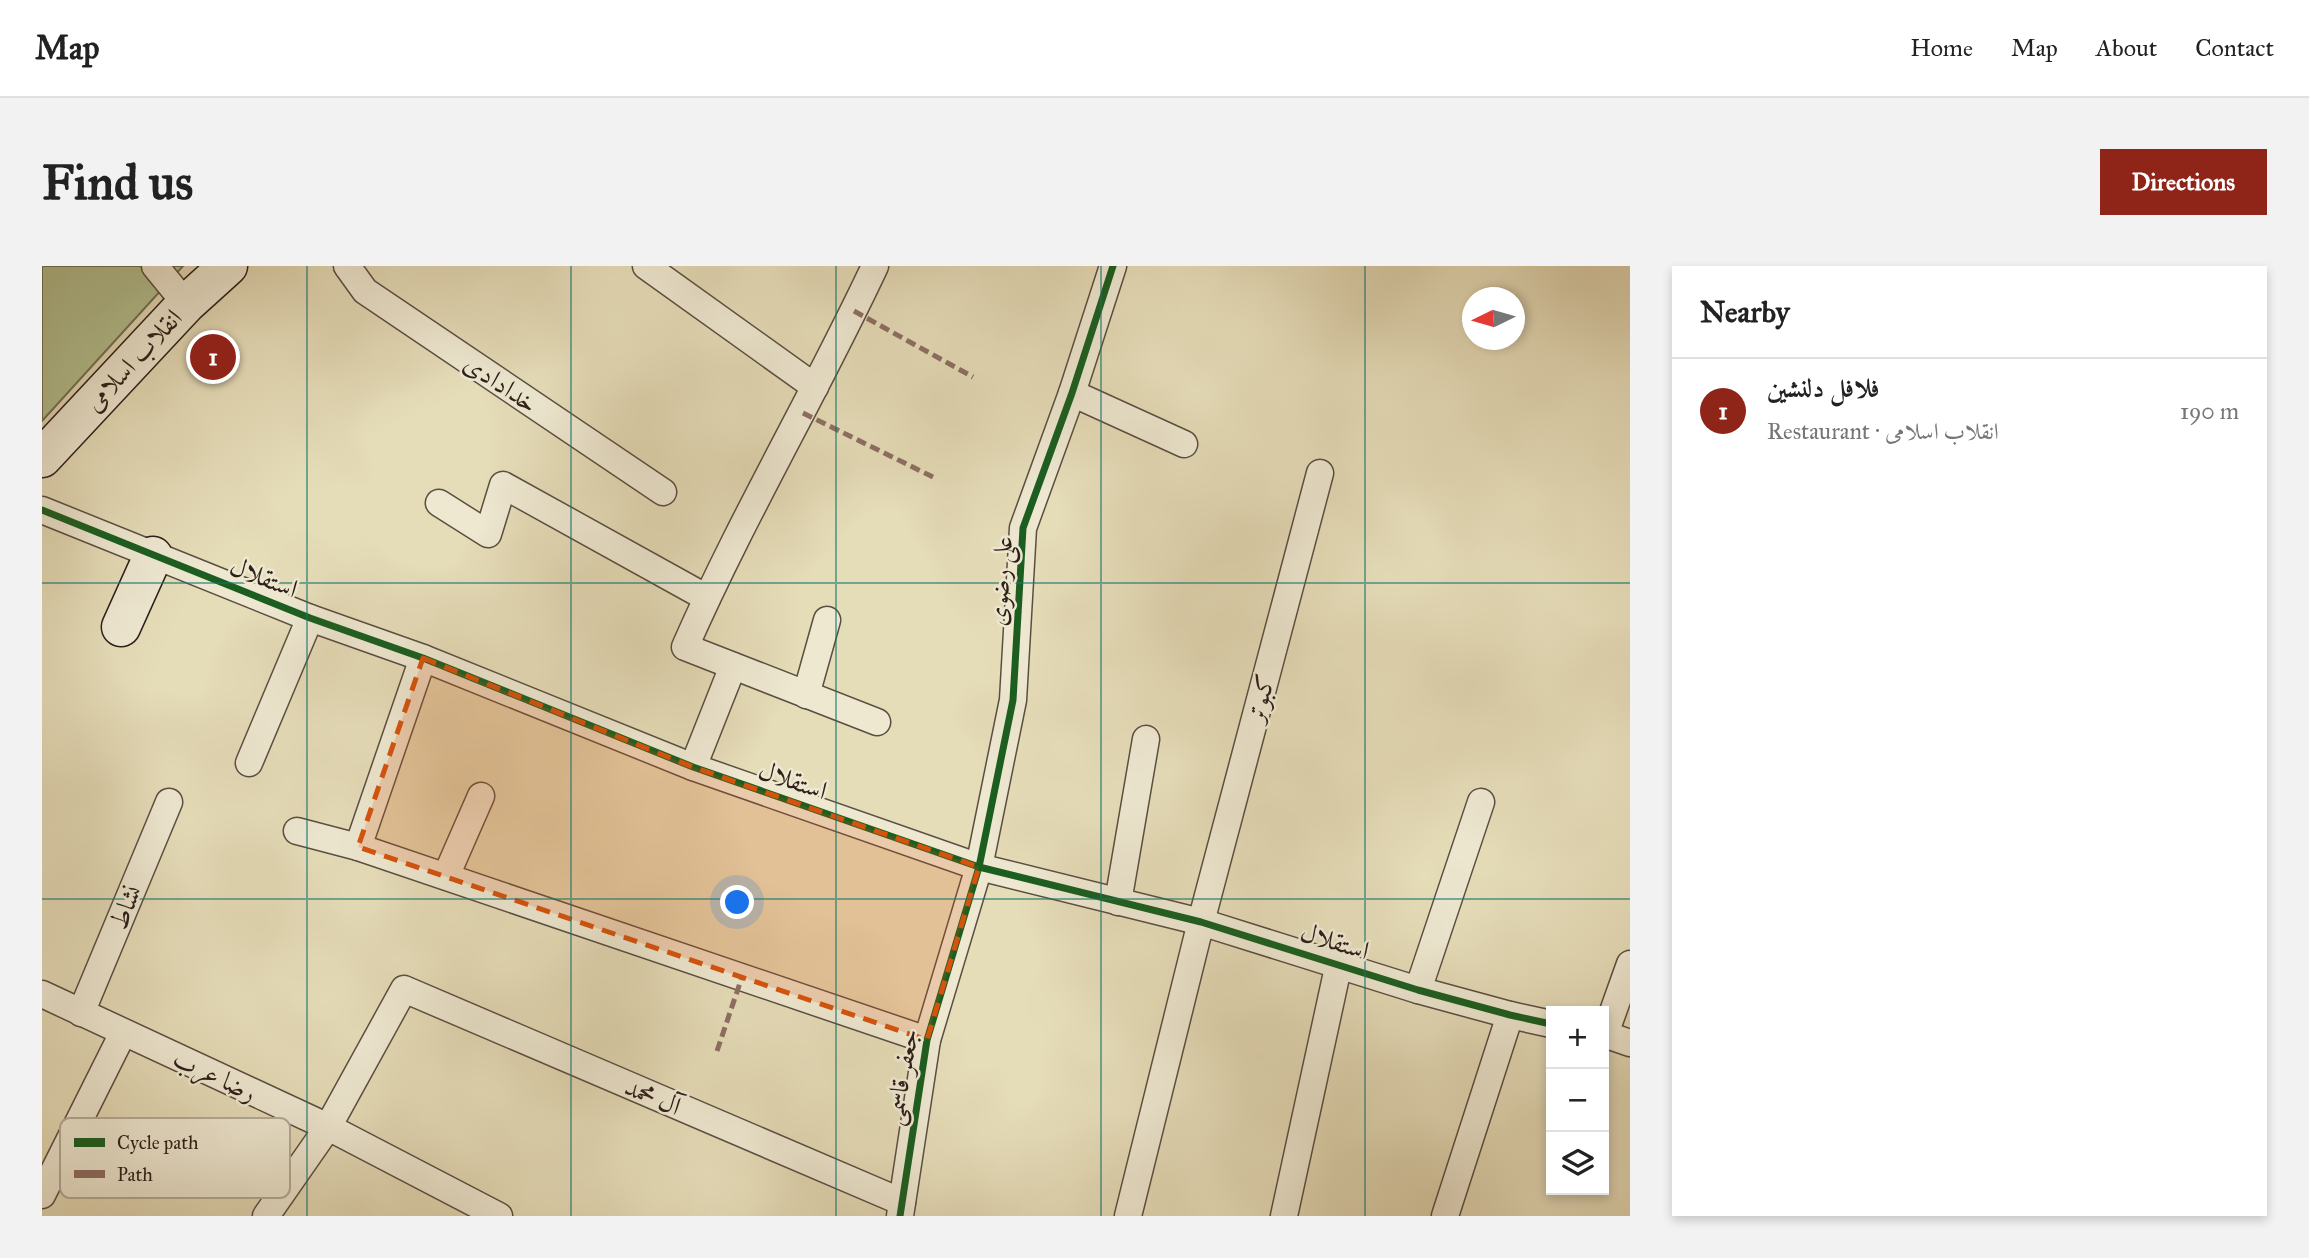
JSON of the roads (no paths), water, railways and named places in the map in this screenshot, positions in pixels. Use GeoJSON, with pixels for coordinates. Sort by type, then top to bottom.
{"type":"FeatureCollection","features":[{"type":"Feature","properties":{"kind":"main road","name":"انقلاب اسلامی"},"geometry":{"type":"LineString","coordinates":[[42,458],[186,303],[228,266]]}},
{"type":"Feature","properties":{"kind":"main road"},"geometry":{"type":"LineString","coordinates":[[121,627],[153,556]]}},
{"type":"Feature","properties":{"kind":"street"},"geometry":{"type":"LineString","coordinates":[[155,266],[186,303]]}},
{"type":"Feature","properties":{"kind":"street","name":"خدادادی"},"geometry":{"type":"LineString","coordinates":[[347,266],[365,291],[663,492]]}},
{"type":"Feature","properties":{"kind":"street"},"geometry":{"type":"LineString","coordinates":[[646,266],[815,387]]}},
{"type":"Feature","properties":{"kind":"street"},"geometry":{"type":"LineString","coordinates":[[875,266],[706,598],[685,647],[877,722]]}},
{"type":"Feature","properties":{"kind":"street","name":"علی رضوی"},"geometry":{"type":"LineString","coordinates":[[979,867],[1013,700],[1023,528],[1072,393],[1113,266]]}},
{"type":"Feature","properties":{"kind":"street"},"geometry":{"type":"LineString","coordinates":[[1072,393],[1184,444]]}},
{"type":"Feature","properties":{"kind":"street","name":"کبوتر"},"geometry":{"type":"LineString","coordinates":[[1128,1216],[1201,922],[1320,473]]}},
{"type":"Feature","properties":{"kind":"street"},"geometry":{"type":"LineString","coordinates":[[439,503],[488,534],[503,485],[706,598]]}},
{"type":"Feature","properties":{"kind":"street","name":"استقلال"},"geometry":{"type":"LineString","coordinates":[[42,510],[310,618],[423,658],[693,767],[979,867],[1201,922],[1418,990],[1546,1023]]}},
{"type":"Feature","properties":{"kind":"street"},"geometry":{"type":"LineString","coordinates":[[249,763],[310,618]]}},
{"type":"Feature","properties":{"kind":"street"},"geometry":{"type":"LineString","coordinates":[[806,695],[827,620]]}},
{"type":"Feature","properties":{"kind":"street"},"geometry":{"type":"LineString","coordinates":[[358,847],[423,658]]}},
{"type":"Feature","properties":{"kind":"street"},"geometry":{"type":"LineString","coordinates":[[693,767],[733,666]]}},
{"type":"Feature","properties":{"kind":"street"},"geometry":{"type":"LineString","coordinates":[[1118,902],[1146,739]]}},
{"type":"Feature","properties":{"kind":"street"},"geometry":{"type":"LineString","coordinates":[[446,876],[481,796]]}},
{"type":"Feature","properties":{"kind":"street","name":"نشاط"},"geometry":{"type":"LineString","coordinates":[[81,1013],[169,802]]}},
{"type":"Feature","properties":{"kind":"street"},"geometry":{"type":"LineString","coordinates":[[1418,990],[1481,802]]}},
{"type":"Feature","properties":{"kind":"street"},"geometry":{"type":"LineString","coordinates":[[297,831],[358,847],[446,876],[927,1040]]}},
{"type":"Feature","properties":{"kind":"street","name":"جعفر قاسمی"},"geometry":{"type":"LineString","coordinates":[[901,1209],[927,1040],[979,867]]}},
{"type":"Feature","properties":{"kind":"street"},"geometry":{"type":"LineString","coordinates":[[1284,1216],[1339,964]]}},
{"type":"Feature","properties":{"kind":"street"},"geometry":{"type":"LineString","coordinates":[[1609,1021],[1630,964]]}},
{"type":"Feature","properties":{"kind":"street","name":"آل محمد"},"geometry":{"type":"LineString","coordinates":[[328,1128],[404,989],[901,1209]]}},
{"type":"Feature","properties":{"kind":"street","name":"رضا عرب"},"geometry":{"type":"LineString","coordinates":[[42,994],[328,1128],[497,1215]]}},
{"type":"Feature","properties":{"kind":"street"},"geometry":{"type":"LineString","coordinates":[[1445,1216],[1510,1015]]}},
{"type":"Feature","properties":{"kind":"street"},"geometry":{"type":"LineString","coordinates":[[80,1118],[123,1033]]}},
{"type":"Feature","properties":{"kind":"street"},"geometry":{"type":"LineString","coordinates":[[1609,1036],[1630,1043]]}},
{"type":"Feature","properties":{"kind":"street"},"geometry":{"type":"LineString","coordinates":[[290,1183],[328,1128]]}},
{"type":"Feature","properties":{"kind":"street"},"geometry":{"type":"LineString","coordinates":[[42,1195],[60,1159]]}},
{"type":"Feature","properties":{"kind":"street"},"geometry":{"type":"LineString","coordinates":[[267,1216],[279,1198]]}},
{"type":"Feature","properties":{"kind":"place","name":"فلافل دلنشین"},"geometry":{"type":"Point","coordinates":[213,357]}}]}
